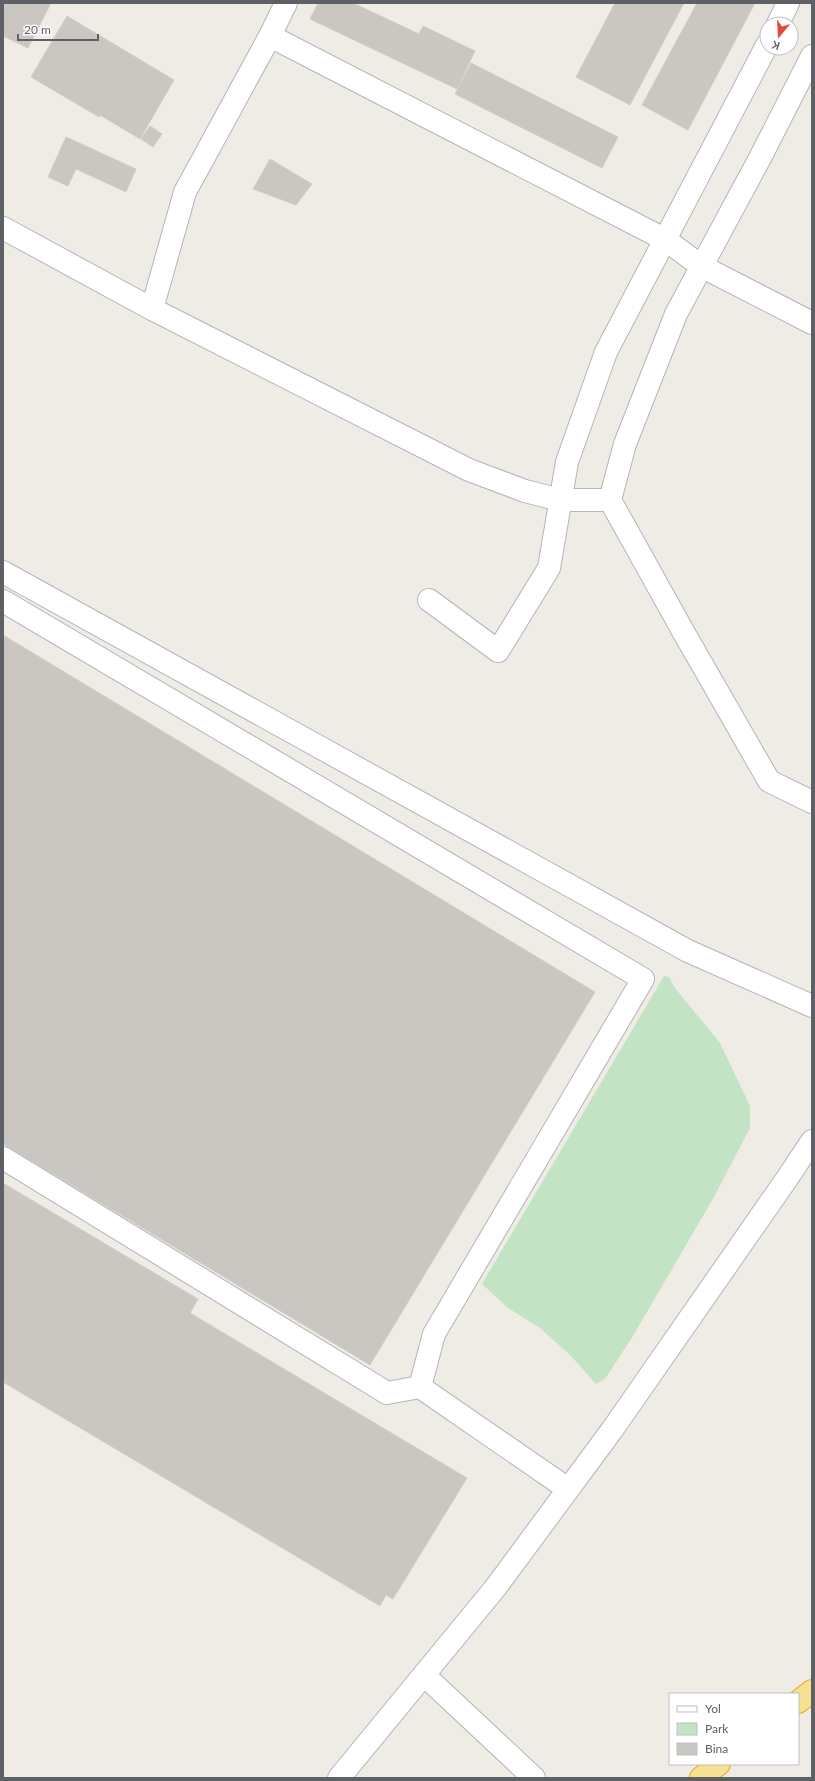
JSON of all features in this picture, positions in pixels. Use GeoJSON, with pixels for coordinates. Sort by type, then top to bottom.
{"type":"FeatureCollection","features":[{"type":"Feature","properties":{"kind":"highway"},"geometry":{"type":"LineString","coordinates":[[799,1701],[812,1691]]}},
{"type":"Feature","properties":{"kind":"highway"},"geometry":{"type":"LineString","coordinates":[[701,1778],[718,1765]]}},
{"type":"Feature","properties":{"kind":"street"},"geometry":{"type":"LineString","coordinates":[[152,309],[185,192],[270,36],[286,3]]}},
{"type":"Feature","properties":{"kind":"street"},"geometry":{"type":"LineString","coordinates":[[782,16],[788,3]]}},
{"type":"Feature","properties":{"kind":"street"},"geometry":{"type":"LineString","coordinates":[[270,36],[666,240],[700,266],[812,322]]}},
{"type":"Feature","properties":{"kind":"street"},"geometry":{"type":"LineString","coordinates":[[429,600],[498,651],[549,568],[566,462],[606,352],[761,56]]}},
{"type":"Feature","properties":{"kind":"street"},"geometry":{"type":"LineString","coordinates":[[812,56],[761,156],[700,266],[676,314],[625,444],[610,500],[684,633],[770,781],[812,802]]}},
{"type":"Feature","properties":{"kind":"street"},"geometry":{"type":"LineString","coordinates":[[3,228],[152,309],[469,470],[525,491],[560,500],[610,500]]}},
{"type":"Feature","properties":{"kind":"street"},"geometry":{"type":"LineString","coordinates":[[3,572],[688,950],[812,1006]]}},
{"type":"Feature","properties":{"kind":"street"},"geometry":{"type":"LineString","coordinates":[[3,601],[643,979],[434,1334],[420,1387]]}},
{"type":"Feature","properties":{"kind":"street"},"geometry":{"type":"LineString","coordinates":[[339,1778],[496,1587],[612,1430],[778,1193],[812,1141]]}},
{"type":"Feature","properties":{"kind":"street"},"geometry":{"type":"LineString","coordinates":[[3,1158],[387,1393],[420,1387],[568,1489]]}},
{"type":"Feature","properties":{"kind":"street"},"geometry":{"type":"LineString","coordinates":[[424,1675],[534,1778]]}},
{"type":"Feature","properties":{"kind":"green space"},"geometry":{"type":"Polygon","coordinates":[[[664,976],[669,977],[675,988],[720,1043],[750,1106],[750,1128],[714,1197],[633,1336],[605,1379],[596,1384],[571,1356],[540,1328],[508,1308],[482,1284],[664,976]]]}},
{"type":"Feature","properties":{"kind":"building"},"geometry":{"type":"Polygon","coordinates":[[[5,3],[51,3],[28,48],[3,36],[3,6],[5,3]]]}},
{"type":"Feature","properties":{"kind":"building"},"geometry":{"type":"Polygon","coordinates":[[[318,3],[353,3],[419,34],[423,26],[475,51],[457,89],[310,19],[318,3]]]}},
{"type":"Feature","properties":{"kind":"building"},"geometry":{"type":"Polygon","coordinates":[[[615,3],[684,3],[630,105],[576,77],[615,3]]]}},
{"type":"Feature","properties":{"kind":"building"},"geometry":{"type":"Polygon","coordinates":[[[697,3],[755,3],[688,130],[642,105],[697,3]]]}},
{"type":"Feature","properties":{"kind":"building"},"geometry":{"type":"Polygon","coordinates":[[[67,16],[174,80],[140,139],[31,77],[67,16]]]}},
{"type":"Feature","properties":{"kind":"building"},"geometry":{"type":"Polygon","coordinates":[[[471,63],[618,137],[602,168],[455,94],[471,63]]]}},
{"type":"Feature","properties":{"kind":"building"},"geometry":{"type":"Polygon","coordinates":[[[150,126],[162,134],[153,147],[141,139],[150,126]]]}},
{"type":"Feature","properties":{"kind":"building"},"geometry":{"type":"Polygon","coordinates":[[[66,137],[136,169],[126,192],[76,169],[68,186],[48,177],[66,137]]]}},
{"type":"Feature","properties":{"kind":"building"},"geometry":{"type":"Polygon","coordinates":[[[270,159],[312,184],[296,205],[253,189],[270,159]]]}},
{"type":"Feature","properties":{"kind":"building"},"geometry":{"type":"Polygon","coordinates":[[[3,635],[595,992],[370,1365],[3,1144],[3,635]]]}},
{"type":"Feature","properties":{"kind":"building"},"geometry":{"type":"Polygon","coordinates":[[[3,1183],[198,1299],[190,1313],[467,1478],[393,1599],[386,1595],[380,1606],[3,1382],[3,1183]]]}}]}
